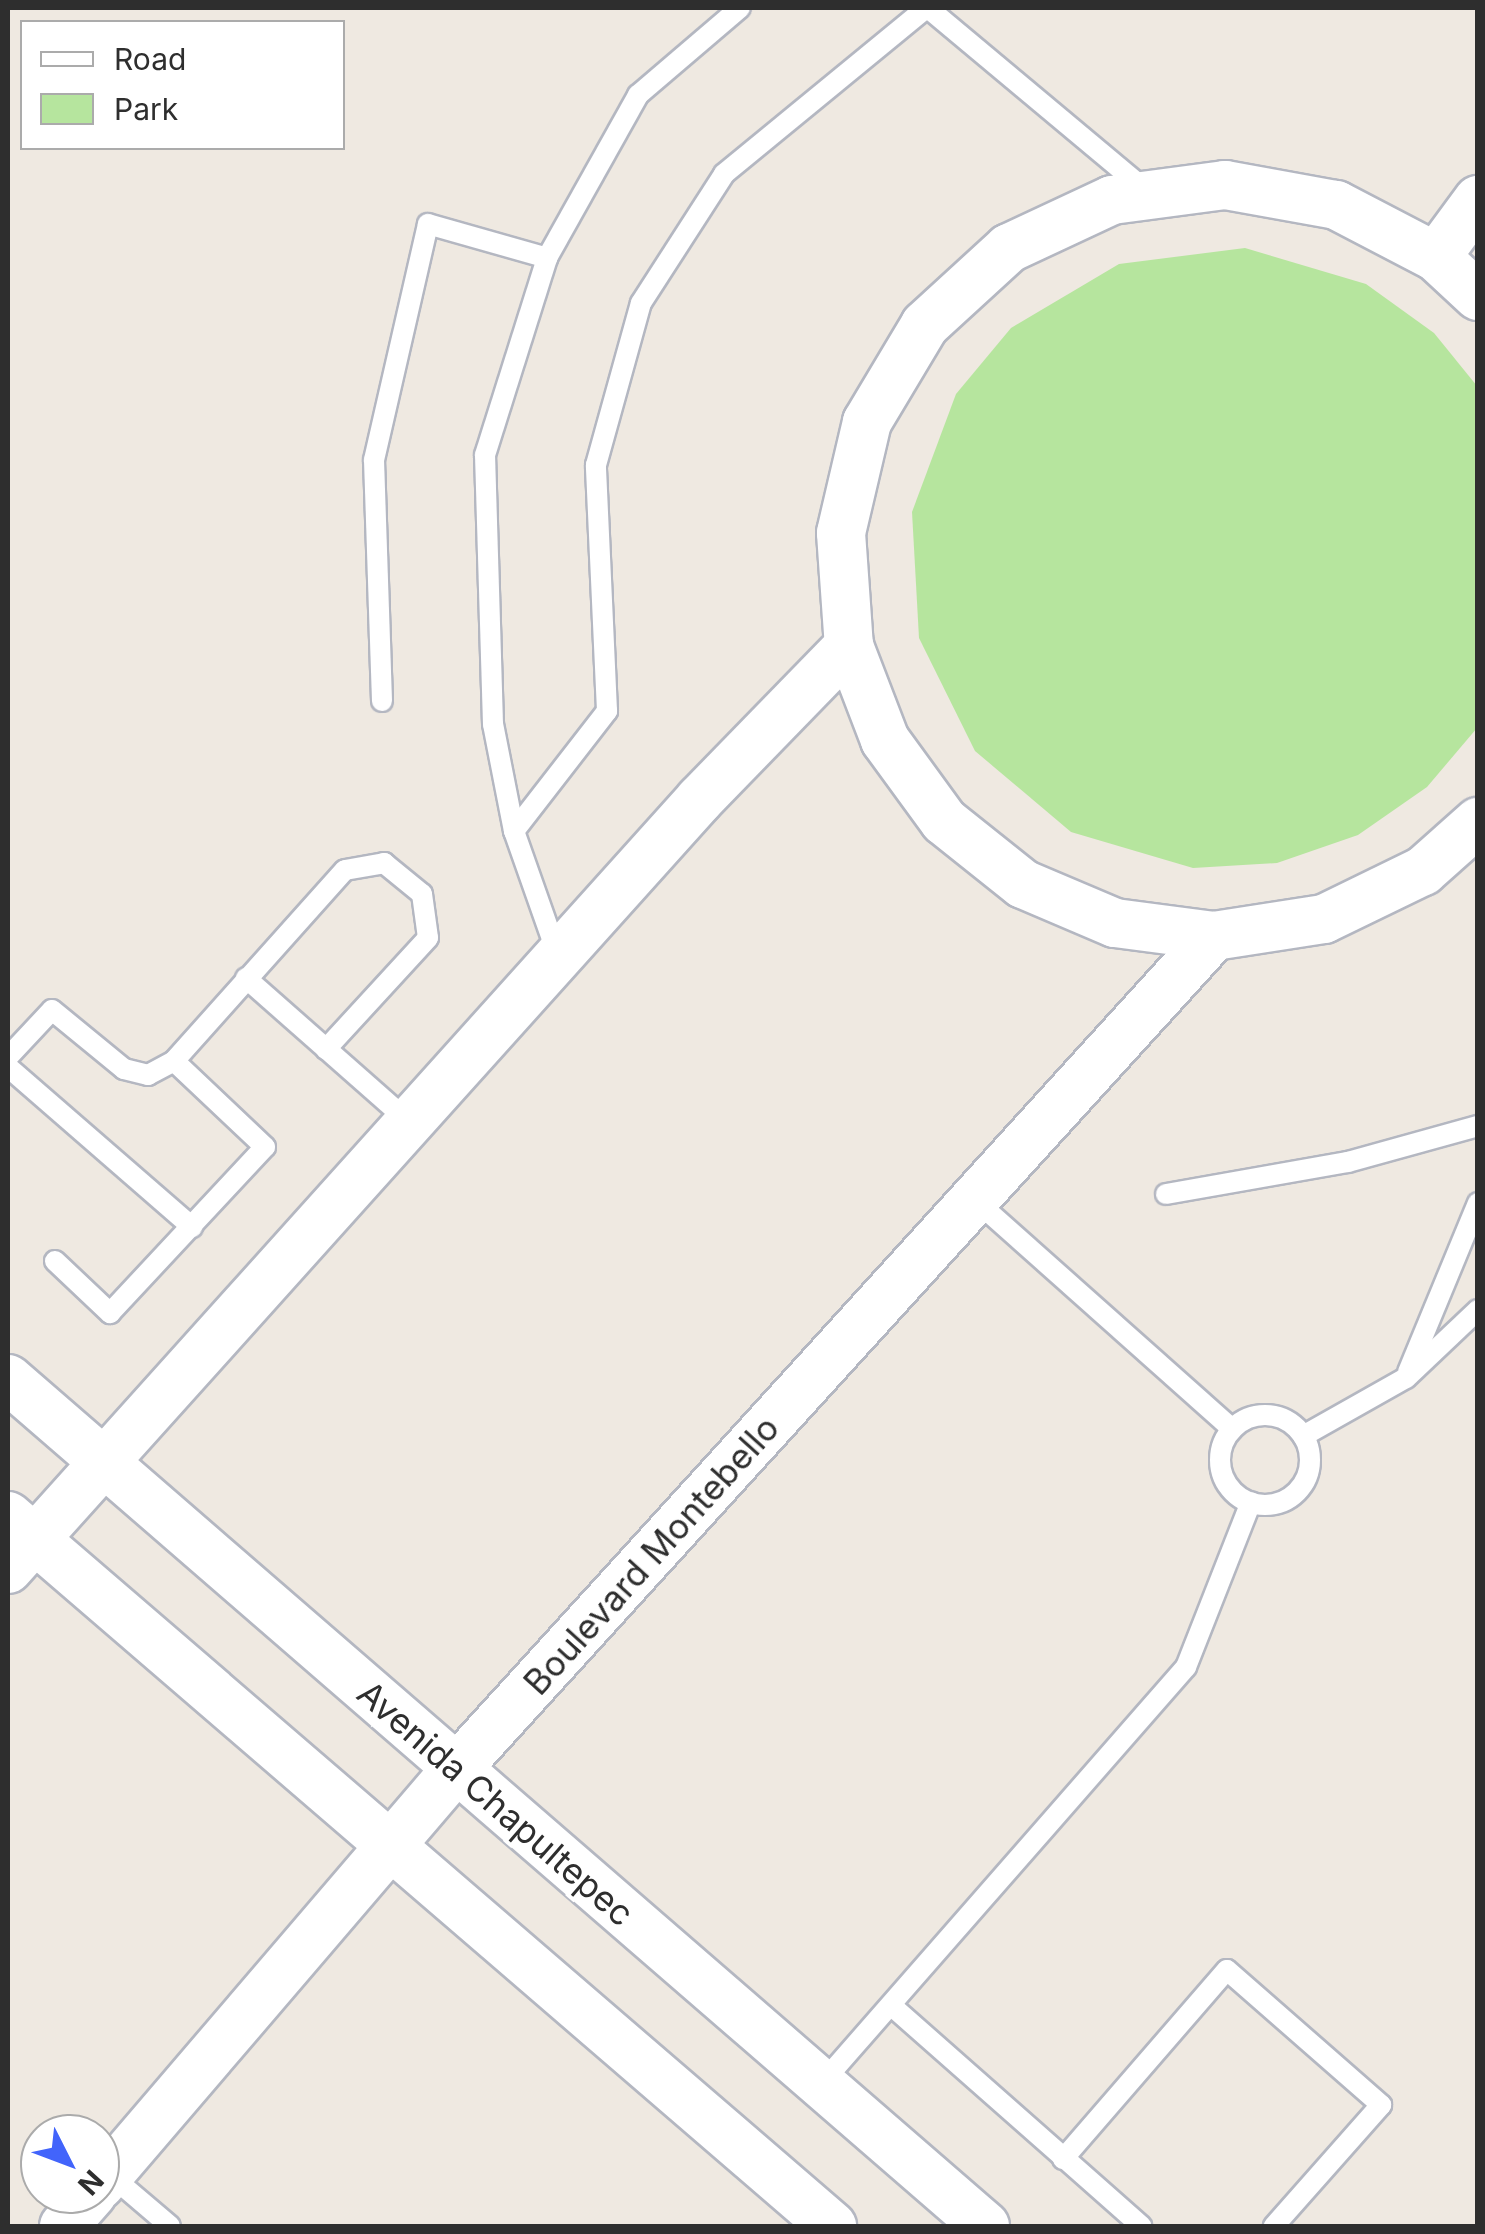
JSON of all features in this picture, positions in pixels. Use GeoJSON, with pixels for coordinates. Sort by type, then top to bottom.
{"type":"FeatureCollection","features":[{"type":"Feature","properties":{"kind":"street"},"geometry":{"type":"LineString","coordinates":[[1478,296],[1436,256],[1336,205],[1224,185],[1112,200],[1009,248],[924,324],[867,422],[841,533],[850,646],[885,740],[944,822],[1023,884],[1096,915],[1214,936],[1324,919],[1423,871],[1478,822]]}},
{"type":"Feature","properties":{"kind":"street"},"geometry":{"type":"LineString","coordinates":[[1436,256],[1478,200]]}},
{"type":"Feature","properties":{"kind":"street"},"geometry":{"type":"LineString","coordinates":[[832,2226],[395,1841],[16,1541],[101,1463],[558,956],[850,646]]}},
{"type":"Feature","properties":{"kind":"street","name":"Boulevard Montebello"},"geometry":{"type":"LineString","coordinates":[[120,2162],[456,1769],[1214,936]]}},
{"type":"Feature","properties":{"kind":"street","name":"Avenida Chapultepec"},"geometry":{"type":"LineString","coordinates":[[8,1380],[984,2226]]}},
{"type":"Feature","properties":{"kind":"lane"},"geometry":{"type":"LineString","coordinates":[[558,956],[514,831],[493,724],[485,456],[547,258],[638,94],[740,8]]}},
{"type":"Feature","properties":{"kind":"lane"},"geometry":{"type":"LineString","coordinates":[[514,831],[607,712],[596,465],[640,303],[724,174],[927,8],[1152,195]]}},
{"type":"Feature","properties":{"kind":"lane"},"geometry":{"type":"LineString","coordinates":[[382,701],[374,460],[428,224],[547,258]]}},
{"type":"Feature","properties":{"kind":"lane"},"geometry":{"type":"LineString","coordinates":[[8,1057],[52,1010],[124,1069],[148,1075],[174,1061],[345,870],[384,863],[422,894],[428,938],[326,1049]]}},
{"type":"Feature","properties":{"kind":"lane"},"geometry":{"type":"LineString","coordinates":[[246,978],[408,1121]]}},
{"type":"Feature","properties":{"kind":"lane"},"geometry":{"type":"LineString","coordinates":[[55,1261],[110,1313],[265,1147],[174,1061]]}},
{"type":"Feature","properties":{"kind":"lane"},"geometry":{"type":"LineString","coordinates":[[8,1067],[192,1228]]}},
{"type":"Feature","properties":{"kind":"lane"},"geometry":{"type":"LineString","coordinates":[[1166,1194],[1348,1162],[1478,1126]]}},
{"type":"Feature","properties":{"kind":"lane"},"geometry":{"type":"LineString","coordinates":[[974,1199],[1232,1429]]}},
{"type":"Feature","properties":{"kind":"lane"},"geometry":{"type":"LineString","coordinates":[[1406,1378],[1478,1202]]}},
{"type":"Feature","properties":{"kind":"lane"},"geometry":{"type":"LineString","coordinates":[[1303,1436],[1406,1378],[1478,1310]]}},
{"type":"Feature","properties":{"kind":"lane"},"geometry":{"type":"LineString","coordinates":[[1232,1429],[1277,1416],[1303,1436]]}},
{"type":"Feature","properties":{"kind":"lane"},"geometry":{"type":"LineString","coordinates":[[1232,1429],[1222,1474],[1250,1502],[1278,1502],[1304,1482],[1303,1436]]}},
{"type":"Feature","properties":{"kind":"lane"},"geometry":{"type":"LineString","coordinates":[[820,2084],[893,2006],[1186,1667],[1250,1502]]}},
{"type":"Feature","properties":{"kind":"lane"},"geometry":{"type":"LineString","coordinates":[[1063,2159],[1227,1970],[1381,2105],[1274,2226]]}},
{"type":"Feature","properties":{"kind":"lane"},"geometry":{"type":"LineString","coordinates":[[893,2006],[1140,2226]]}},
{"type":"Feature","properties":{"kind":"lane"},"geometry":{"type":"LineString","coordinates":[[120,2196],[170,2226]]}},
{"type":"Feature","properties":{"kind":"green space"},"geometry":{"type":"Polygon","coordinates":[[[1245,248],[1366,284],[1434,333],[1477,386],[1477,728],[1427,787],[1358,835],[1277,863],[1193,868],[1071,832],[975,751],[919,638],[912,512],[956,394],[1011,328],[1119,264],[1245,248]]]}}]}
